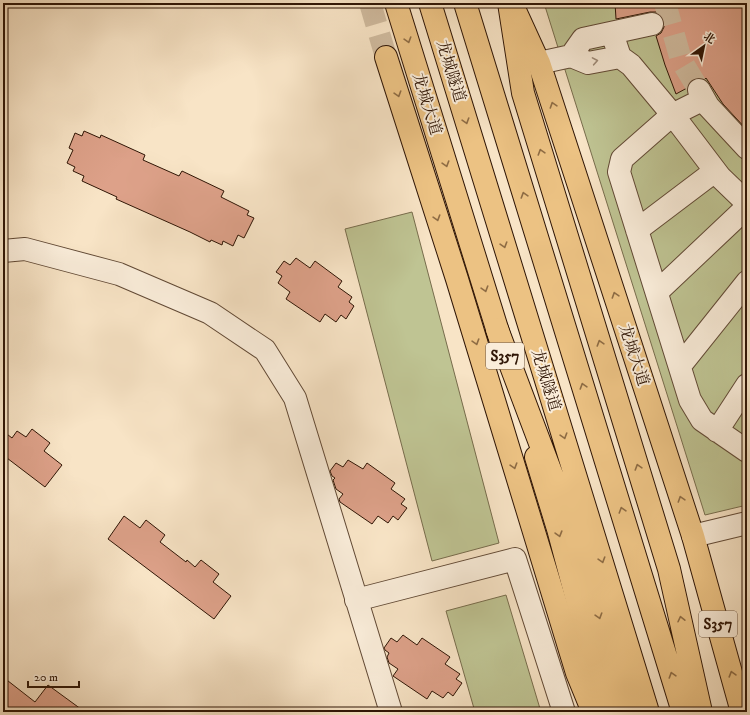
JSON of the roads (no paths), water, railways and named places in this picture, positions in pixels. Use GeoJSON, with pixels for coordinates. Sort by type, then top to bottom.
{"type":"FeatureCollection","features":[{"type":"Feature","properties":{"kind":"main road","name":"龙城大道"},"geometry":{"type":"LineString","coordinates":[[396,3],[558,529],[607,712]]}},
{"type":"Feature","properties":{"kind":"main road","name":"龙城隧道"},"geometry":{"type":"LineString","coordinates":[[430,3],[648,712]]}},
{"type":"Feature","properties":{"kind":"main road","name":"龙城隧道"},"geometry":{"type":"LineString","coordinates":[[465,3],[683,712]]}},
{"type":"Feature","properties":{"kind":"main road","name":"龙城大道"},"geometry":{"type":"LineString","coordinates":[[510,3],[539,62],[693,536],[742,712]]}},
{"type":"Feature","properties":{"kind":"main road"},"geometry":{"type":"LineString","coordinates":[[510,3],[523,93],[669,569],[701,712]]}},
{"type":"Feature","properties":{"kind":"main road"},"geometry":{"type":"LineString","coordinates":[[386,57],[461,294],[577,673],[593,712]]}},
{"type":"Feature","properties":{"kind":"main road"},"geometry":{"type":"LineString","coordinates":[[497,329],[572,528],[628,712]]}},
{"type":"Feature","properties":{"kind":"street"},"geometry":{"type":"LineString","coordinates":[[571,56],[583,40],[652,24]]}},
{"type":"Feature","properties":{"kind":"street"},"geometry":{"type":"LineString","coordinates":[[612,33],[620,57],[631,65],[672,114],[720,177],[747,203]]}},
{"type":"Feature","properties":{"kind":"street"},"geometry":{"type":"LineString","coordinates":[[539,62],[571,56],[588,63],[620,57]]}},
{"type":"Feature","properties":{"kind":"street"},"geometry":{"type":"LineString","coordinates":[[747,148],[708,106],[701,94],[672,114],[622,159],[619,172],[690,400],[702,420],[747,451]]}},
{"type":"Feature","properties":{"kind":"street"},"geometry":{"type":"LineString","coordinates":[[637,230],[715,171]]}},
{"type":"Feature","properties":{"kind":"street"},"geometry":{"type":"LineString","coordinates":[[657,292],[747,208]]}},
{"type":"Feature","properties":{"kind":"street"},"geometry":{"type":"LineString","coordinates":[[3,251],[25,249],[120,274],[210,313],[265,350],[295,398],[391,712]]}},
{"type":"Feature","properties":{"kind":"street"},"geometry":{"type":"LineString","coordinates":[[680,366],[747,282]]}},
{"type":"Feature","properties":{"kind":"street"},"geometry":{"type":"LineString","coordinates":[[718,431],[747,385]]}},
{"type":"Feature","properties":{"kind":"street"},"geometry":{"type":"LineString","coordinates":[[693,536],[747,523]]}},
{"type":"Feature","properties":{"kind":"street"},"geometry":{"type":"LineString","coordinates":[[358,606],[517,565],[564,712]]}},
{"type":"Feature","properties":{"kind":"tunnel"},"geometry":{"type":"LineString","coordinates":[[370,3],[386,57]]}},
{"type":"Feature","properties":{"kind":"tunnel"},"geometry":{"type":"LineString","coordinates":[[665,3],[681,60],[699,90]]}}]}
